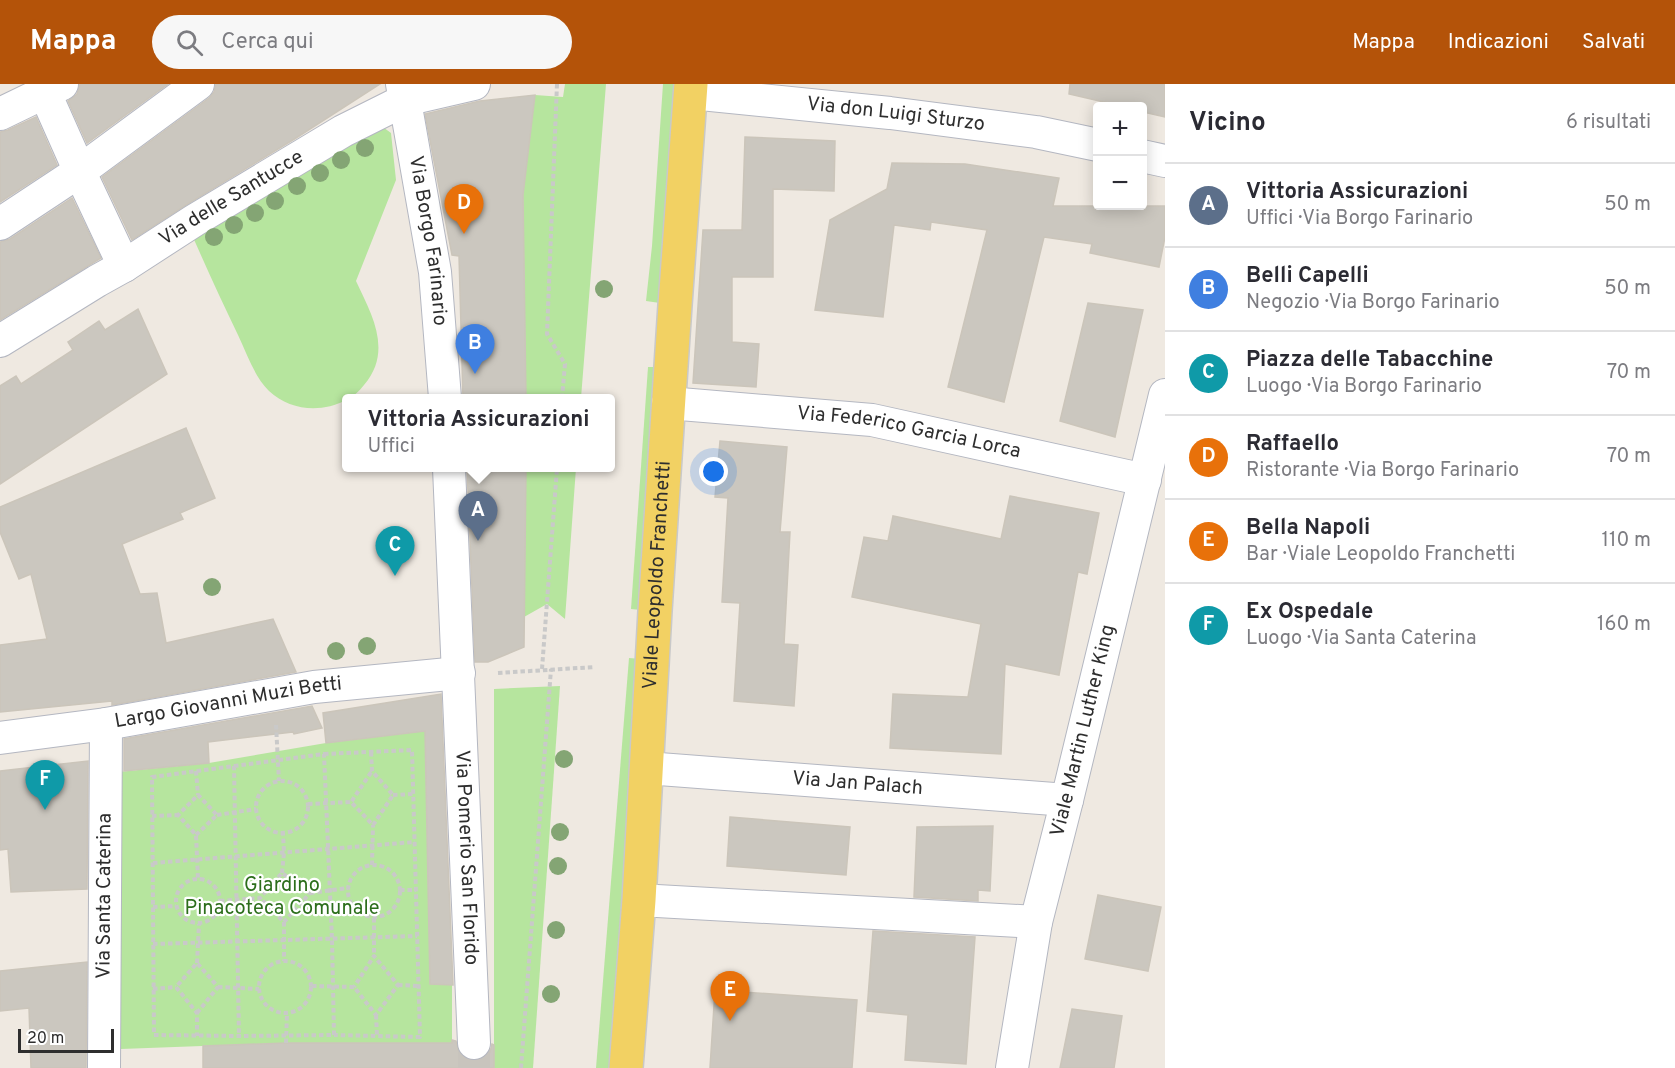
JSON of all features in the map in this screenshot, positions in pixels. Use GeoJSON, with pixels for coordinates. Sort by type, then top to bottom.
{"type":"FeatureCollection","features":[{"type":"Feature","properties":{"kind":"main road","name":"Viale Leopoldo Franchetti"},"geometry":{"type":"LineString","coordinates":[[626,1068],[639,900],[668,403],[691,89]]}},
{"type":"Feature","properties":{"kind":"street","name":"Via delle Santucce"},"geometry":{"type":"LineString","coordinates":[[0,341],[97,280],[131,269],[195,220],[404,92],[474,84]]}},
{"type":"Feature","properties":{"kind":"street"},"geometry":{"type":"LineString","coordinates":[[0,224],[80,171],[191,86]]}},
{"type":"Feature","properties":{"kind":"street"},"geometry":{"type":"LineString","coordinates":[[0,114],[49,87],[80,171],[131,269]]}},
{"type":"Feature","properties":{"kind":"street","name":"Via don Luigi Sturzo"},"geometry":{"type":"LineString","coordinates":[[691,89],[1025,130],[1093,144]]}},
{"type":"Feature","properties":{"kind":"street","name":"Via Borgo Farinario"},"geometry":{"type":"LineString","coordinates":[[404,92],[435,272],[445,394]]}},
{"type":"Feature","properties":{"kind":"street"},"geometry":{"type":"LineString","coordinates":[[1147,157],[1165,161]]}},
{"type":"Feature","properties":{"kind":"street","name":"Viale Martin Luther King"},"geometry":{"type":"LineString","coordinates":[[1012,1068],[1036,922],[1165,395]]}},
{"type":"Feature","properties":{"kind":"street","name":"Via Federico Garcia Lorca"},"geometry":{"type":"LineString","coordinates":[[668,403],[872,420],[1145,480]]}},
{"type":"Feature","properties":{"kind":"street"},"geometry":{"type":"LineString","coordinates":[[448,472],[459,673]]}},
{"type":"Feature","properties":{"kind":"street","name":"Largo Giovanni Muzi Betti"},"geometry":{"type":"LineString","coordinates":[[0,738],[106,724],[314,687],[459,673]]}},
{"type":"Feature","properties":{"kind":"street","name":"Via Pomerio San Florido"},"geometry":{"type":"LineString","coordinates":[[459,673],[474,1043]]}},
{"type":"Feature","properties":{"kind":"street","name":"Via Santa Caterina"},"geometry":{"type":"LineString","coordinates":[[104,1068],[106,724]]}},
{"type":"Feature","properties":{"kind":"street","name":"Via Jan Palach"},"geometry":{"type":"LineString","coordinates":[[646,768],[1067,800]]}},
{"type":"Feature","properties":{"kind":"street"},"geometry":{"type":"LineString","coordinates":[[639,900],[1036,922]]}},
{"type":"Feature","properties":{"kind":"path"},"geometry":{"type":"LineString","coordinates":[[558,84],[547,334],[565,364],[562,394]]}},
{"type":"Feature","properties":{"kind":"path"},"geometry":{"type":"LineString","coordinates":[[542,669],[557,472]]}},
{"type":"Feature","properties":{"kind":"path"},"geometry":{"type":"LineString","coordinates":[[498,673],[595,666]]}},
{"type":"Feature","properties":{"kind":"path"},"geometry":{"type":"LineString","coordinates":[[521,1068],[551,669]]}},
{"type":"Feature","properties":{"kind":"path"},"geometry":{"type":"LineString","coordinates":[[276,718],[279,781]]}},
{"type":"Feature","properties":{"kind":"path"},"geometry":{"type":"LineString","coordinates":[[412,750],[420,1037],[154,1035],[152,777],[324,754],[412,750]]}},
{"type":"Feature","properties":{"kind":"path"},"geometry":{"type":"LineString","coordinates":[[351,802],[372,771],[371,752]]}},
{"type":"Feature","properties":{"kind":"path"},"geometry":{"type":"LineString","coordinates":[[324,754],[334,1035]]}},
{"type":"Feature","properties":{"kind":"path"},"geometry":{"type":"LineString","coordinates":[[234,766],[239,1036]]}},
{"type":"Feature","properties":{"kind":"path"},"geometry":{"type":"LineString","coordinates":[[196,771],[198,795],[217,815]]}},
{"type":"Feature","properties":{"kind":"path"},"geometry":{"type":"LineString","coordinates":[[372,771],[393,795]]}},
{"type":"Feature","properties":{"kind":"path"},"geometry":{"type":"LineString","coordinates":[[279,781],[295,784],[306,796],[308,804],[305,821],[299,827],[283,833],[268,829],[258,817],[256,809],[260,794],[265,788],[279,781]]}},
{"type":"Feature","properties":{"kind":"path"},"geometry":{"type":"LineString","coordinates":[[393,795],[413,794]]}},
{"type":"Feature","properties":{"kind":"path"},"geometry":{"type":"LineString","coordinates":[[152,816],[178,815],[198,795]]}},
{"type":"Feature","properties":{"kind":"path"},"geometry":{"type":"LineString","coordinates":[[372,865],[373,825],[393,795]]}},
{"type":"Feature","properties":{"kind":"path"},"geometry":{"type":"LineString","coordinates":[[308,804],[351,802]]}},
{"type":"Feature","properties":{"kind":"path"},"geometry":{"type":"LineString","coordinates":[[351,802],[373,825]]}},
{"type":"Feature","properties":{"kind":"path"},"geometry":{"type":"LineString","coordinates":[[196,835],[217,815],[256,809]]}},
{"type":"Feature","properties":{"kind":"path"},"geometry":{"type":"LineString","coordinates":[[178,815],[196,835],[198,879]]}},
{"type":"Feature","properties":{"kind":"path"},"geometry":{"type":"LineString","coordinates":[[220,901],[260,898],[282,873],[283,833]]}},
{"type":"Feature","properties":{"kind":"path"},"geometry":{"type":"LineString","coordinates":[[153,863],[415,842]]}},
{"type":"Feature","properties":{"kind":"path"},"geometry":{"type":"LineString","coordinates":[[372,865],[388,869],[394,875],[400,890],[396,906],[390,912],[374,918],[357,912],[351,905],[348,888],[356,872],[372,865]]}},
{"type":"Feature","properties":{"kind":"path"},"geometry":{"type":"LineString","coordinates":[[282,873],[310,893],[348,888]]}},
{"type":"Feature","properties":{"kind":"path"},"geometry":{"type":"LineString","coordinates":[[198,879],[211,883],[219,894],[220,901],[217,914],[212,920],[199,924],[184,919],[176,906],[176,898],[183,885],[198,879]]}},
{"type":"Feature","properties":{"kind":"path"},"geometry":{"type":"LineString","coordinates":[[400,890],[416,890]]}},
{"type":"Feature","properties":{"kind":"path"},"geometry":{"type":"LineString","coordinates":[[284,961],[284,922],[310,893]]}},
{"type":"Feature","properties":{"kind":"path"},"geometry":{"type":"LineString","coordinates":[[260,898],[284,922]]}},
{"type":"Feature","properties":{"kind":"path"},"geometry":{"type":"LineString","coordinates":[[153,907],[176,906]]}},
{"type":"Feature","properties":{"kind":"path"},"geometry":{"type":"LineString","coordinates":[[354,987],[374,956],[374,918]]}},
{"type":"Feature","properties":{"kind":"path"},"geometry":{"type":"LineString","coordinates":[[199,924],[197,963],[218,987],[259,988]]}},
{"type":"Feature","properties":{"kind":"path"},"geometry":{"type":"LineString","coordinates":[[153,944],[417,936]]}},
{"type":"Feature","properties":{"kind":"path"},"geometry":{"type":"LineString","coordinates":[[374,956],[398,985],[418,986]]}},
{"type":"Feature","properties":{"kind":"path"},"geometry":{"type":"LineString","coordinates":[[284,961],[292,961],[306,970],[312,986],[302,1008],[295,1012],[271,1010],[261,997],[259,988],[263,973],[269,966],[284,961]]}},
{"type":"Feature","properties":{"kind":"path"},"geometry":{"type":"LineString","coordinates":[[153,989],[176,987],[197,963]]}},
{"type":"Feature","properties":{"kind":"path"},"geometry":{"type":"LineString","coordinates":[[376,1015],[398,985]]}},
{"type":"Feature","properties":{"kind":"path"},"geometry":{"type":"LineString","coordinates":[[312,986],[354,987],[376,1015],[377,1036]]}},
{"type":"Feature","properties":{"kind":"path"},"geometry":{"type":"LineString","coordinates":[[176,987],[196,1013],[197,1036]]}},
{"type":"Feature","properties":{"kind":"path"},"geometry":{"type":"LineString","coordinates":[[196,1013],[218,987]]}},
{"type":"Feature","properties":{"kind":"path"},"geometry":{"type":"LineString","coordinates":[[286,1043],[287,1013]]}},
{"type":"Feature","properties":{"kind":"green space"},"geometry":{"type":"Polygon","coordinates":[[[565,84],[606,84],[581,394],[526,394],[523,195],[535,95],[563,97],[565,84]]]}},
{"type":"Feature","properties":{"kind":"green space"},"geometry":{"type":"Polygon","coordinates":[[[663,84],[677,84],[660,303],[646,301],[663,84]]]}},
{"type":"Feature","properties":{"kind":"green space"},"geometry":{"type":"Polygon","coordinates":[[[376,122],[391,133],[396,180],[356,281],[373,320],[378,346],[373,372],[364,385],[355,394],[342,394],[342,402],[327,407],[306,408],[277,398],[259,379],[251,364],[192,235],[376,122]]]}},
{"type":"Feature","properties":{"kind":"green space"},"geometry":{"type":"Polygon","coordinates":[[[648,367],[657,367],[641,610],[631,609],[648,367]]]}},
{"type":"Feature","properties":{"kind":"green space"},"geometry":{"type":"Polygon","coordinates":[[[526,472],[576,472],[565,619],[547,604],[524,617],[526,472]]]}},
{"type":"Feature","properties":{"kind":"green space"},"geometry":{"type":"Polygon","coordinates":[[[629,658],[642,659],[609,1068],[596,1068],[629,658]]]}},
{"type":"Feature","properties":{"kind":"green space"},"geometry":{"type":"Polygon","coordinates":[[[560,686],[533,1068],[494,1068],[494,689],[560,686]]]}},
{"type":"Feature","properties":{"kind":"green space","name":"Giardino Pinacoteca Comunale"},"geometry":{"type":"Polygon","coordinates":[[[425,731],[430,984],[452,985],[452,1043],[286,1043],[121,1049],[118,772],[209,763],[326,743],[425,731]]]}},
{"type":"Feature","properties":{"kind":"building"},"geometry":{"type":"Polygon","coordinates":[[[80,84],[168,84],[87,143],[68,101],[77,94],[80,84]]]}},
{"type":"Feature","properties":{"kind":"building"},"geometry":{"type":"Polygon","coordinates":[[[216,84],[380,84],[132,240],[102,177],[209,98],[216,84]]]}},
{"type":"Feature","properties":{"kind":"building"},"geometry":{"type":"Polygon","coordinates":[[[1070,84],[1165,84],[1165,117],[1147,113],[1147,102],[1104,102],[1069,94],[1070,84]]]}},
{"type":"Feature","properties":{"kind":"building"},"geometry":{"type":"Polygon","coordinates":[[[535,95],[523,195],[526,394],[463,394],[459,256],[452,255],[425,114],[480,101],[535,95]]]}},
{"type":"Feature","properties":{"kind":"building"},"geometry":{"type":"Polygon","coordinates":[[[36,117],[57,165],[0,202],[0,132],[36,117]]]}},
{"type":"Feature","properties":{"kind":"building"},"geometry":{"type":"Polygon","coordinates":[[[745,137],[835,141],[834,191],[773,189],[773,277],[732,277],[732,342],[759,344],[756,387],[693,383],[703,230],[742,230],[745,137]]]}},
{"type":"Feature","properties":{"kind":"building"},"geometry":{"type":"Polygon","coordinates":[[[892,163],[965,164],[1059,178],[1053,206],[1093,206],[1093,210],[1147,210],[1147,206],[1165,206],[1165,237],[1159,267],[1090,253],[1092,244],[1044,237],[1004,402],[948,387],[987,230],[931,222],[930,230],[894,225],[883,317],[815,310],[830,220],[887,189],[892,163]]]}},
{"type":"Feature","properties":{"kind":"building"},"geometry":{"type":"Polygon","coordinates":[[[72,198],[101,258],[0,320],[0,242],[10,239],[72,198]]]}},
{"type":"Feature","properties":{"kind":"building"},"geometry":{"type":"Polygon","coordinates":[[[1088,303],[1143,310],[1115,437],[1060,421],[1088,303]]]}},
{"type":"Feature","properties":{"kind":"building"},"geometry":{"type":"Polygon","coordinates":[[[138,309],[167,374],[0,484],[0,386],[16,376],[21,384],[73,350],[68,342],[99,321],[105,330],[138,309]]]}},
{"type":"Feature","properties":{"kind":"building"},"geometry":{"type":"Polygon","coordinates":[[[186,428],[215,498],[180,513],[183,519],[122,544],[140,594],[157,593],[166,643],[273,619],[296,672],[112,705],[112,701],[0,712],[0,645],[47,639],[31,574],[19,579],[0,532],[0,507],[186,428]]]}},
{"type":"Feature","properties":{"kind":"building"},"geometry":{"type":"Polygon","coordinates":[[[720,441],[787,447],[780,532],[790,532],[784,644],[798,645],[794,706],[734,701],[740,603],[722,602],[728,498],[715,497],[720,441]]]}},
{"type":"Feature","properties":{"kind":"building"},"geometry":{"type":"Polygon","coordinates":[[[467,472],[526,472],[524,647],[488,662],[475,662],[467,472]]]}},
{"type":"Feature","properties":{"kind":"building"},"geometry":{"type":"Polygon","coordinates":[[[1010,496],[1099,513],[1087,574],[1078,572],[1059,675],[1005,664],[1001,754],[890,748],[893,694],[968,697],[981,624],[852,597],[864,537],[888,541],[893,516],[1001,539],[1010,496]]]}},
{"type":"Feature","properties":{"kind":"building"},"geometry":{"type":"Polygon","coordinates":[[[441,694],[453,985],[430,984],[425,731],[326,743],[323,713],[441,694]]]}},
{"type":"Feature","properties":{"kind":"building"},"geometry":{"type":"Polygon","coordinates":[[[312,706],[322,728],[294,734],[293,732],[208,742],[209,763],[124,771],[124,739],[312,706]]]}},
{"type":"Feature","properties":{"kind":"building"},"geometry":{"type":"Polygon","coordinates":[[[88,761],[87,889],[11,892],[8,849],[0,850],[0,771],[88,761]]]}},
{"type":"Feature","properties":{"kind":"building"},"geometry":{"type":"Polygon","coordinates":[[[730,817],[850,827],[846,875],[727,866],[730,817]]]}},
{"type":"Feature","properties":{"kind":"building"},"geometry":{"type":"Polygon","coordinates":[[[993,826],[990,891],[978,890],[978,901],[914,897],[917,827],[993,826]]]}},
{"type":"Feature","properties":{"kind":"building"},"geometry":{"type":"Polygon","coordinates":[[[1098,895],[1161,907],[1148,971],[1085,959],[1098,895]]]}},
{"type":"Feature","properties":{"kind":"building"},"geometry":{"type":"Polygon","coordinates":[[[873,931],[975,937],[966,1064],[905,1060],[908,1015],[867,1011],[873,931]]]}},
{"type":"Feature","properties":{"kind":"building"},"geometry":{"type":"Polygon","coordinates":[[[87,962],[86,1068],[31,1068],[29,1008],[0,1011],[0,971],[87,962]]]}},
{"type":"Feature","properties":{"kind":"building"},"geometry":{"type":"Polygon","coordinates":[[[715,990],[857,1000],[852,1068],[710,1068],[715,990]]]}},
{"type":"Feature","properties":{"kind":"building"},"geometry":{"type":"Polygon","coordinates":[[[1072,1009],[1122,1016],[1114,1068],[1060,1068],[1072,1009]]]}},
{"type":"Feature","properties":{"kind":"building"},"geometry":{"type":"Polygon","coordinates":[[[452,1040],[456,1041],[459,1053],[466,1059],[474,1061],[484,1058],[490,1052],[492,1044],[494,1045],[494,1068],[203,1068],[203,1046],[286,1043],[452,1043],[452,1040]]]}},
{"type":"Feature","properties":{"kind":"tunnel"},"geometry":{"type":"LineString","coordinates":[[474,1043],[474,1068]]}},
{"type":"Feature","properties":{"kind":"place","name":"Raffaello"},"geometry":{"type":"Point","coordinates":[464,234]}},
{"type":"Feature","properties":{"kind":"place","name":"Belli Capelli"},"geometry":{"type":"Point","coordinates":[475,374]}},
{"type":"Feature","properties":{"kind":"place","name":"Vittoria Assicurazioni"},"geometry":{"type":"Point","coordinates":[478,541]}},
{"type":"Feature","properties":{"kind":"place","name":"Piazza delle Tabacchine"},"geometry":{"type":"Point","coordinates":[395,576]}},
{"type":"Feature","properties":{"kind":"place","name":"Ex Ospedale"},"geometry":{"type":"Point","coordinates":[45,810]}},
{"type":"Feature","properties":{"kind":"place","name":"Bella Napoli"},"geometry":{"type":"Point","coordinates":[730,1021]}}]}
